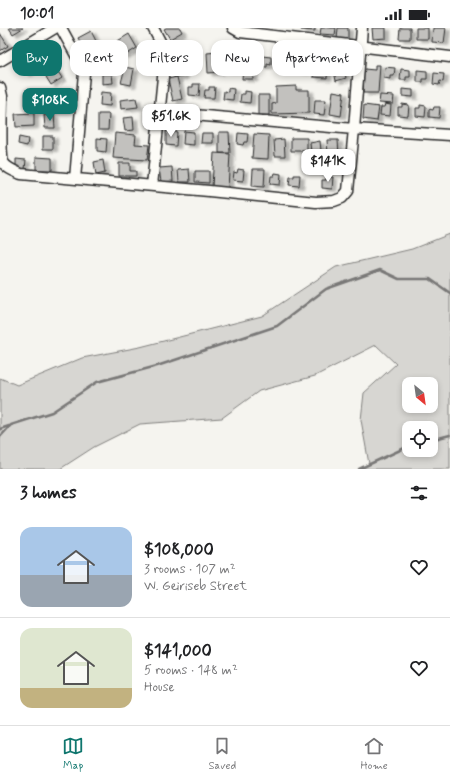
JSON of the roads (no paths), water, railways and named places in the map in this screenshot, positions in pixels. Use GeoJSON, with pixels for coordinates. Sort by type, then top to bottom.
{"type":"FeatureCollection","features":[{"type":"Feature","properties":{"kind":"street"},"geometry":{"type":"LineString","coordinates":[[0,61],[55,28]]}},
{"type":"Feature","properties":{"kind":"street"},"geometry":{"type":"LineString","coordinates":[[61,28],[82,66],[84,73],[75,179]]}},
{"type":"Feature","properties":{"kind":"street"},"geometry":{"type":"LineString","coordinates":[[152,186],[165,57],[163,47],[153,28]]}},
{"type":"Feature","properties":{"kind":"street"},"geometry":{"type":"LineString","coordinates":[[233,28],[240,32],[304,40]]}},
{"type":"Feature","properties":{"kind":"street"},"geometry":{"type":"LineString","coordinates":[[361,40],[362,28]]}},
{"type":"Feature","properties":{"kind":"street"},"geometry":{"type":"LineString","coordinates":[[363,47],[450,57]]}},
{"type":"Feature","properties":{"kind":"street"},"geometry":{"type":"LineString","coordinates":[[0,88],[2,96],[1,153],[3,163],[10,169],[21,174],[316,202],[334,201],[342,198],[348,191],[358,76]]}},
{"type":"Feature","properties":{"kind":"street"},"geometry":{"type":"LineString","coordinates":[[159,112],[354,129],[450,135]]}},
{"type":"Feature","properties":{"kind":"waterway"},"geometry":{"type":"LineString","coordinates":[[0,437],[11,425],[52,412],[97,382],[157,366],[277,326],[326,289],[380,270],[399,279],[430,279],[450,293]]}},
{"type":"Feature","properties":{"kind":"waterway"},"geometry":{"type":"LineString","coordinates":[[0,429],[9,426]]}},
{"type":"Feature","properties":{"kind":"waterway"},"geometry":{"type":"LineString","coordinates":[[438,438],[450,435]]}},
{"type":"Feature","properties":{"kind":"waterway"},"geometry":{"type":"LineString","coordinates":[[359,469],[402,449]]}}]}
